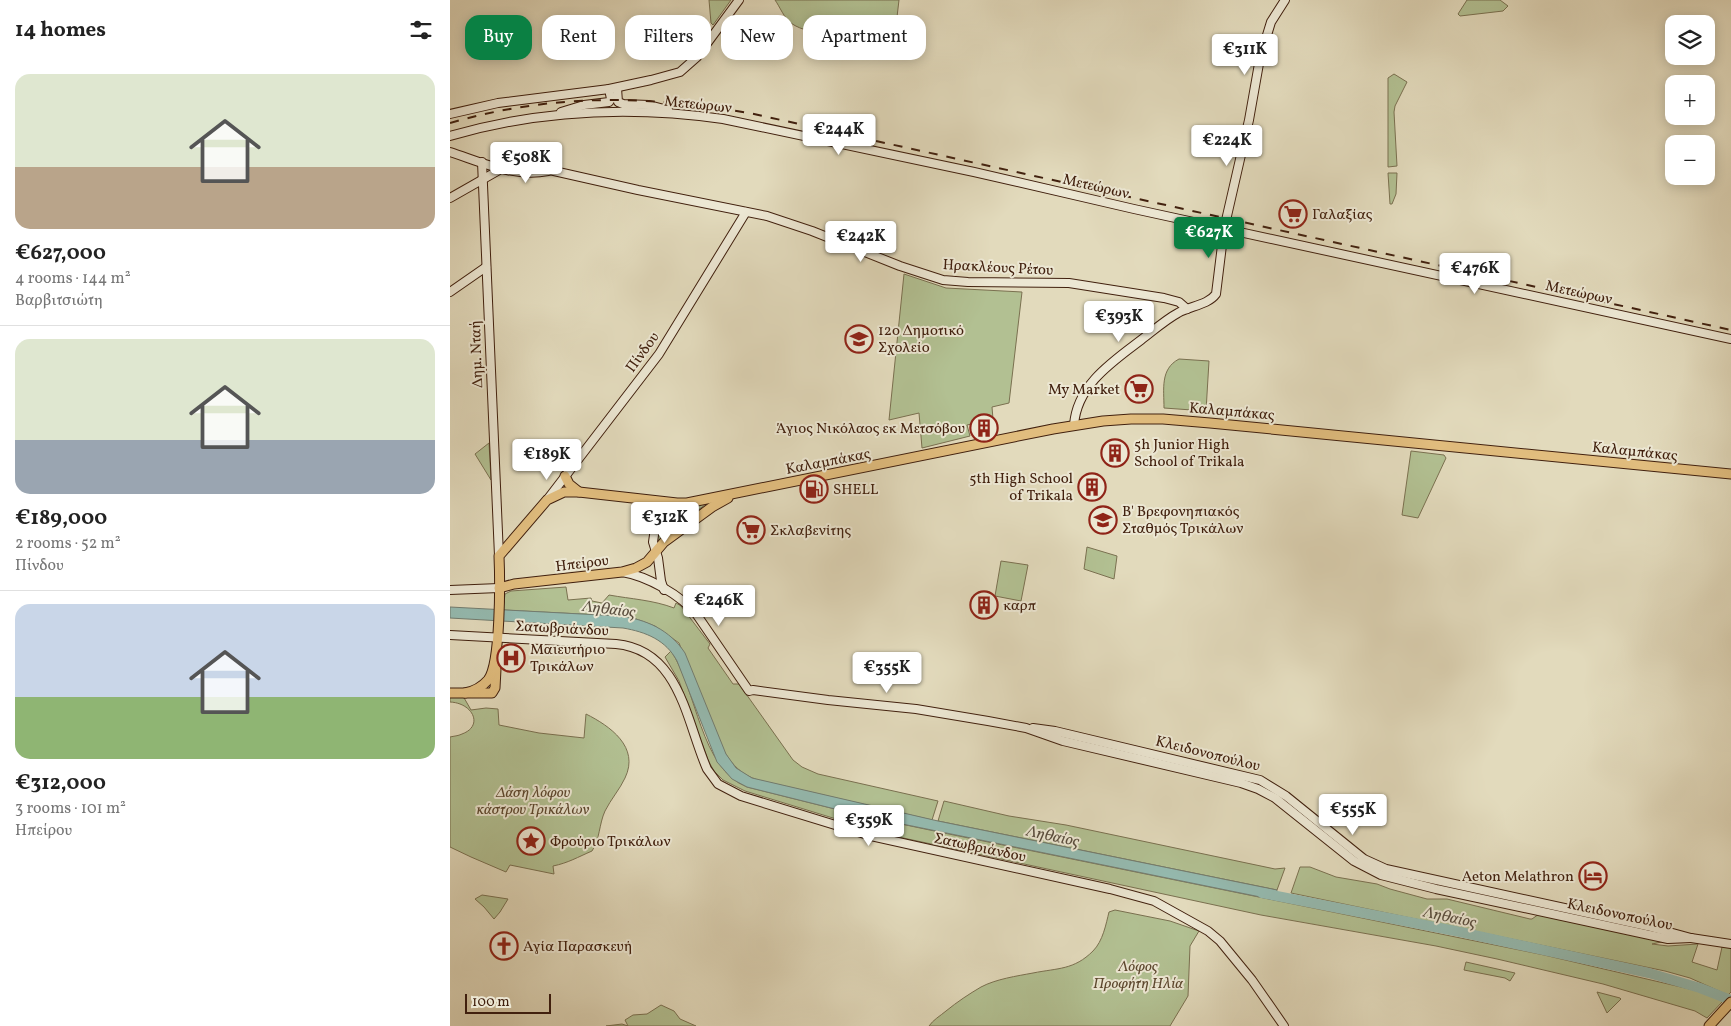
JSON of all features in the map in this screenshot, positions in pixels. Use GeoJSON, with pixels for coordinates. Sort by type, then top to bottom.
{"type":"FeatureCollection","features":[{"type":"Feature","properties":{"kind":"main road","name":"Καλαμπάκας"},"geometry":{"type":"LineString","coordinates":[[735,494],[1033,432],[1103,421],[1163,418],[1731,474]]}},
{"type":"Feature","properties":{"kind":"main road"},"geometry":{"type":"LineString","coordinates":[[565,476],[569,484],[579,492]]}},
{"type":"Feature","properties":{"kind":"main road"},"geometry":{"type":"LineString","coordinates":[[450,693],[465,693],[488,686],[496,656],[499,556],[502,545],[547,500],[564,492],[682,503],[735,494]]}},
{"type":"Feature","properties":{"kind":"main road","name":"Ηπείρου"},"geometry":{"type":"LineString","coordinates":[[499,592],[514,584],[622,572],[645,563],[664,542],[712,507],[735,494]]}},
{"type":"Feature","properties":{"kind":"main road"},"geometry":{"type":"LineString","coordinates":[[1710,1025],[1731,1002]]}},
{"type":"Feature","properties":{"kind":"street"},"geometry":{"type":"LineString","coordinates":[[450,114],[498,103],[613,88],[680,72],[698,57],[739,0]]}},
{"type":"Feature","properties":{"kind":"street"},"geometry":{"type":"LineString","coordinates":[[1074,426],[1079,403],[1097,376],[1168,319],[1214,297],[1217,289],[1224,228],[1249,120],[1262,48],[1271,22],[1285,0]]}},
{"type":"Feature","properties":{"kind":"street"},"geometry":{"type":"LineString","coordinates":[[613,88],[618,102],[623,104],[649,106],[692,115]]}},
{"type":"Feature","properties":{"kind":"street"},"geometry":{"type":"LineString","coordinates":[[552,116],[577,106],[609,102],[613,88]]}},
{"type":"Feature","properties":{"kind":"street","name":"Μετεώρων"},"geometry":{"type":"LineString","coordinates":[[450,136],[477,128],[552,116],[616,112],[692,115],[738,122],[974,172],[1731,339]]}},
{"type":"Feature","properties":{"kind":"street","name":"Ηρακλέους Ρέτου"},"geometry":{"type":"LineString","coordinates":[[450,152],[501,169],[526,173],[550,171],[746,212],[794,224],[900,266],[943,280],[1069,283],[1164,298],[1179,302],[1187,309]]}},
{"type":"Feature","properties":{"kind":"street","name":"Δημ. Νταή"},"geometry":{"type":"LineString","coordinates":[[482,162],[502,545]]}},
{"type":"Feature","properties":{"kind":"street"},"geometry":{"type":"LineString","coordinates":[[450,198],[501,169]]}},
{"type":"Feature","properties":{"kind":"street","name":"Πίνδου"},"geometry":{"type":"LineString","coordinates":[[547,500],[659,354],[746,212]]}},
{"type":"Feature","properties":{"kind":"street"},"geometry":{"type":"LineString","coordinates":[[450,292],[486,267]]}},
{"type":"Feature","properties":{"kind":"street"},"geometry":{"type":"LineString","coordinates":[[659,501],[653,540],[664,590]]}},
{"type":"Feature","properties":{"kind":"street"},"geometry":{"type":"LineString","coordinates":[[622,572],[642,577],[664,590]]}},
{"type":"Feature","properties":{"kind":"street"},"geometry":{"type":"LineString","coordinates":[[450,590],[499,592]]}},
{"type":"Feature","properties":{"kind":"street","name":"Κλειδονοπούλου"},"geometry":{"type":"LineString","coordinates":[[664,590],[682,600],[693,610],[749,691],[916,709],[1026,728],[1055,731],[1260,780],[1286,796],[1364,859],[1386,869],[1647,926],[1691,938],[1731,944]]}},
{"type":"Feature","properties":{"kind":"street","name":"Σατωβριάνδου"},"geometry":{"type":"LineString","coordinates":[[450,635],[497,635],[623,645],[636,648],[651,655],[673,680],[702,759],[711,777],[721,786],[741,796],[879,838],[1148,899],[1171,909],[1208,931],[1220,941],[1252,980],[1284,1026]]}},
{"type":"Feature","properties":{"kind":"green space"},"geometry":{"type":"Polygon","coordinates":[[[709,0],[731,0],[713,25],[709,0]]]}},
{"type":"Feature","properties":{"kind":"green space"},"geometry":{"type":"Polygon","coordinates":[[[775,0],[899,0],[897,15],[803,15],[803,29],[793,24],[793,15],[784,15],[775,0]]]}},
{"type":"Feature","properties":{"kind":"green space"},"geometry":{"type":"Polygon","coordinates":[[[1467,0],[1500,0],[1508,6],[1503,11],[1460,16],[1458,14],[1467,0]]]}},
{"type":"Feature","properties":{"kind":"green space"},"geometry":{"type":"Polygon","coordinates":[[[1394,74],[1407,82],[1394,112],[1397,166],[1388,167],[1388,78],[1394,74]]]}},
{"type":"Feature","properties":{"kind":"green space"},"geometry":{"type":"Polygon","coordinates":[[[1388,173],[1397,173],[1396,194],[1392,204],[1390,204],[1388,173]]]}},
{"type":"Feature","properties":{"kind":"green space"},"geometry":{"type":"Polygon","coordinates":[[[904,274],[946,288],[1022,292],[1009,403],[992,407],[993,419],[967,425],[970,436],[922,448],[919,413],[889,420],[904,274]]]}},
{"type":"Feature","properties":{"kind":"green space"},"geometry":{"type":"Polygon","coordinates":[[[1179,359],[1209,361],[1206,411],[1164,408],[1164,380],[1169,368],[1179,359]]]}},
{"type":"Feature","properties":{"kind":"green space"},"geometry":{"type":"Polygon","coordinates":[[[489,443],[491,480],[475,454],[489,443]]]}},
{"type":"Feature","properties":{"kind":"green space"},"geometry":{"type":"Polygon","coordinates":[[[1411,451],[1444,455],[1446,458],[1418,518],[1402,515],[1411,451]]]}},
{"type":"Feature","properties":{"kind":"green space"},"geometry":{"type":"Polygon","coordinates":[[[705,502],[706,504],[657,540],[663,506],[705,502]]]}},
{"type":"Feature","properties":{"kind":"green space"},"geometry":{"type":"Polygon","coordinates":[[[1087,547],[1117,556],[1114,579],[1084,569],[1087,547]]]}},
{"type":"Feature","properties":{"kind":"green space"},"geometry":{"type":"Polygon","coordinates":[[[1001,561],[1028,565],[1021,601],[995,596],[1001,561]]]}},
{"type":"Feature","properties":{"kind":"green space"},"geometry":{"type":"Polygon","coordinates":[[[566,587],[568,600],[591,598],[592,601],[602,603],[609,595],[650,601],[674,608],[676,603],[681,606],[710,644],[708,648],[733,684],[739,684],[793,760],[802,767],[818,774],[938,801],[932,820],[758,780],[742,772],[730,761],[724,751],[679,643],[655,626],[631,617],[503,610],[505,594],[511,591],[566,587]]]}},
{"type":"Feature","properties":{"kind":"green space"},"geometry":{"type":"Polygon","coordinates":[[[671,651],[680,667],[709,746],[719,764],[731,778],[747,787],[863,816],[1544,955],[1698,991],[1723,1001],[1707,1018],[1695,1011],[1603,984],[1497,959],[1436,946],[1261,915],[885,834],[745,791],[723,780],[714,771],[708,760],[679,681],[665,657],[671,651]]]}},
{"type":"Feature","properties":{"kind":"green space","name":"Δάση λόφου κάστρου Τρικάλων"},"geometry":{"type":"Polygon","coordinates":[[[463,696],[471,710],[498,709],[499,725],[539,733],[584,738],[586,714],[613,731],[620,739],[626,747],[629,767],[623,782],[605,811],[597,842],[592,851],[568,862],[553,866],[554,874],[510,865],[506,872],[450,847],[450,737],[460,735],[469,730],[473,726],[474,721],[470,710],[465,706],[450,702],[450,697],[463,696]]]}},
{"type":"Feature","properties":{"kind":"green space"},"geometry":{"type":"Polygon","coordinates":[[[944,801],[1009,816],[1066,825],[1275,869],[1285,868],[1277,890],[938,821],[944,801]]]}},
{"type":"Feature","properties":{"kind":"green space"},"geometry":{"type":"Polygon","coordinates":[[[1300,867],[1310,867],[1336,877],[1377,884],[1427,899],[1447,899],[1530,919],[1539,914],[1666,941],[1652,944],[1668,946],[1698,944],[1692,962],[1717,970],[1722,947],[1731,947],[1731,992],[1728,995],[1690,978],[1665,971],[1291,893],[1300,867]]]}},
{"type":"Feature","properties":{"kind":"green space"},"geometry":{"type":"Polygon","coordinates":[[[482,895],[508,899],[494,919],[475,899],[482,895]]]}},
{"type":"Feature","properties":{"kind":"green space","name":"Λόφος Προφήτη Ηλία"},"geometry":{"type":"Polygon","coordinates":[[[1115,910],[1170,921],[1199,931],[1190,946],[1188,996],[1170,1026],[929,1026],[959,1001],[987,984],[1065,967],[1079,962],[1096,947],[1104,932],[1109,912],[1115,910]]]}},
{"type":"Feature","properties":{"kind":"green space"},"geometry":{"type":"Polygon","coordinates":[[[1466,962],[1515,973],[1510,981],[1505,978],[1464,970],[1466,962]]]}},
{"type":"Feature","properties":{"kind":"green space"},"geometry":{"type":"Polygon","coordinates":[[[1597,992],[1620,998],[1621,999],[1607,1013],[1597,992]]]}},
{"type":"Feature","properties":{"kind":"green space"},"geometry":{"type":"Polygon","coordinates":[[[661,1005],[674,1011],[680,1019],[696,1026],[628,1026],[625,1020],[633,1015],[647,1014],[661,1005]]]}},
{"type":"Feature","properties":{"kind":"green space"},"geometry":{"type":"Polygon","coordinates":[[[622,1024],[628,1026],[606,1026],[622,1024]]]}},
{"type":"Feature","properties":{"kind":"water","name":"Ληθαίος"},"geometry":{"type":"Polygon","coordinates":[[[450,607],[619,616],[648,623],[665,632],[685,653],[726,754],[736,768],[752,778],[938,821],[1277,890],[1275,900],[863,816],[747,787],[732,779],[717,762],[677,661],[667,648],[655,638],[623,628],[450,618],[450,607]]]}},
{"type":"Feature","properties":{"kind":"waterway","name":"Ληθαίος"},"geometry":{"type":"LineString","coordinates":[[1262,893],[1460,932],[1649,973],[1700,988],[1731,1000]]}},
{"type":"Feature","properties":{"kind":"railway"},"geometry":{"type":"LineString","coordinates":[[450,123],[527,106],[602,100],[677,103],[754,114],[1731,330]]}},
{"type":"Feature","properties":{"kind":"place","name":"Γαλαξίας"},"geometry":{"type":"Point","coordinates":[1293,214]}},
{"type":"Feature","properties":{"kind":"place","name":"12ο Δημοτικό Σχολείο"},"geometry":{"type":"Point","coordinates":[859,339]}},
{"type":"Feature","properties":{"kind":"place","name":"My Market"},"geometry":{"type":"Point","coordinates":[1139,389]}},
{"type":"Feature","properties":{"kind":"place","name":"Άγιος Νικόλαος εκ Μετσόβου"},"geometry":{"type":"Point","coordinates":[984,428]}},
{"type":"Feature","properties":{"kind":"place","name":"5h Junior High School of Trikala"},"geometry":{"type":"Point","coordinates":[1115,453]}},
{"type":"Feature","properties":{"kind":"place","name":"5th High School of Trikala"},"geometry":{"type":"Point","coordinates":[1092,487]}},
{"type":"Feature","properties":{"kind":"place","name":"SHELL"},"geometry":{"type":"Point","coordinates":[814,489]}},
{"type":"Feature","properties":{"kind":"place","name":"Β' Βρεφονηπιακός Σταθμός Τρικάλων"},"geometry":{"type":"Point","coordinates":[1103,520]}},
{"type":"Feature","properties":{"kind":"place","name":"Σκλαβενίτης"},"geometry":{"type":"Point","coordinates":[751,530]}},
{"type":"Feature","properties":{"kind":"place","name":"καρπ"},"geometry":{"type":"Point","coordinates":[984,605]}},
{"type":"Feature","properties":{"kind":"place","name":"Μαιευτήριο Τρικάλων"},"geometry":{"type":"Point","coordinates":[511,658]}},
{"type":"Feature","properties":{"kind":"place","name":"Φρούριο Τρικάλων"},"geometry":{"type":"Point","coordinates":[531,841]}},
{"type":"Feature","properties":{"kind":"place","name":"Aeton Melathron"},"geometry":{"type":"Point","coordinates":[1593,876]}},
{"type":"Feature","properties":{"kind":"place","name":"Αγία Παρασκευή"},"geometry":{"type":"Point","coordinates":[504,946]}}]}
